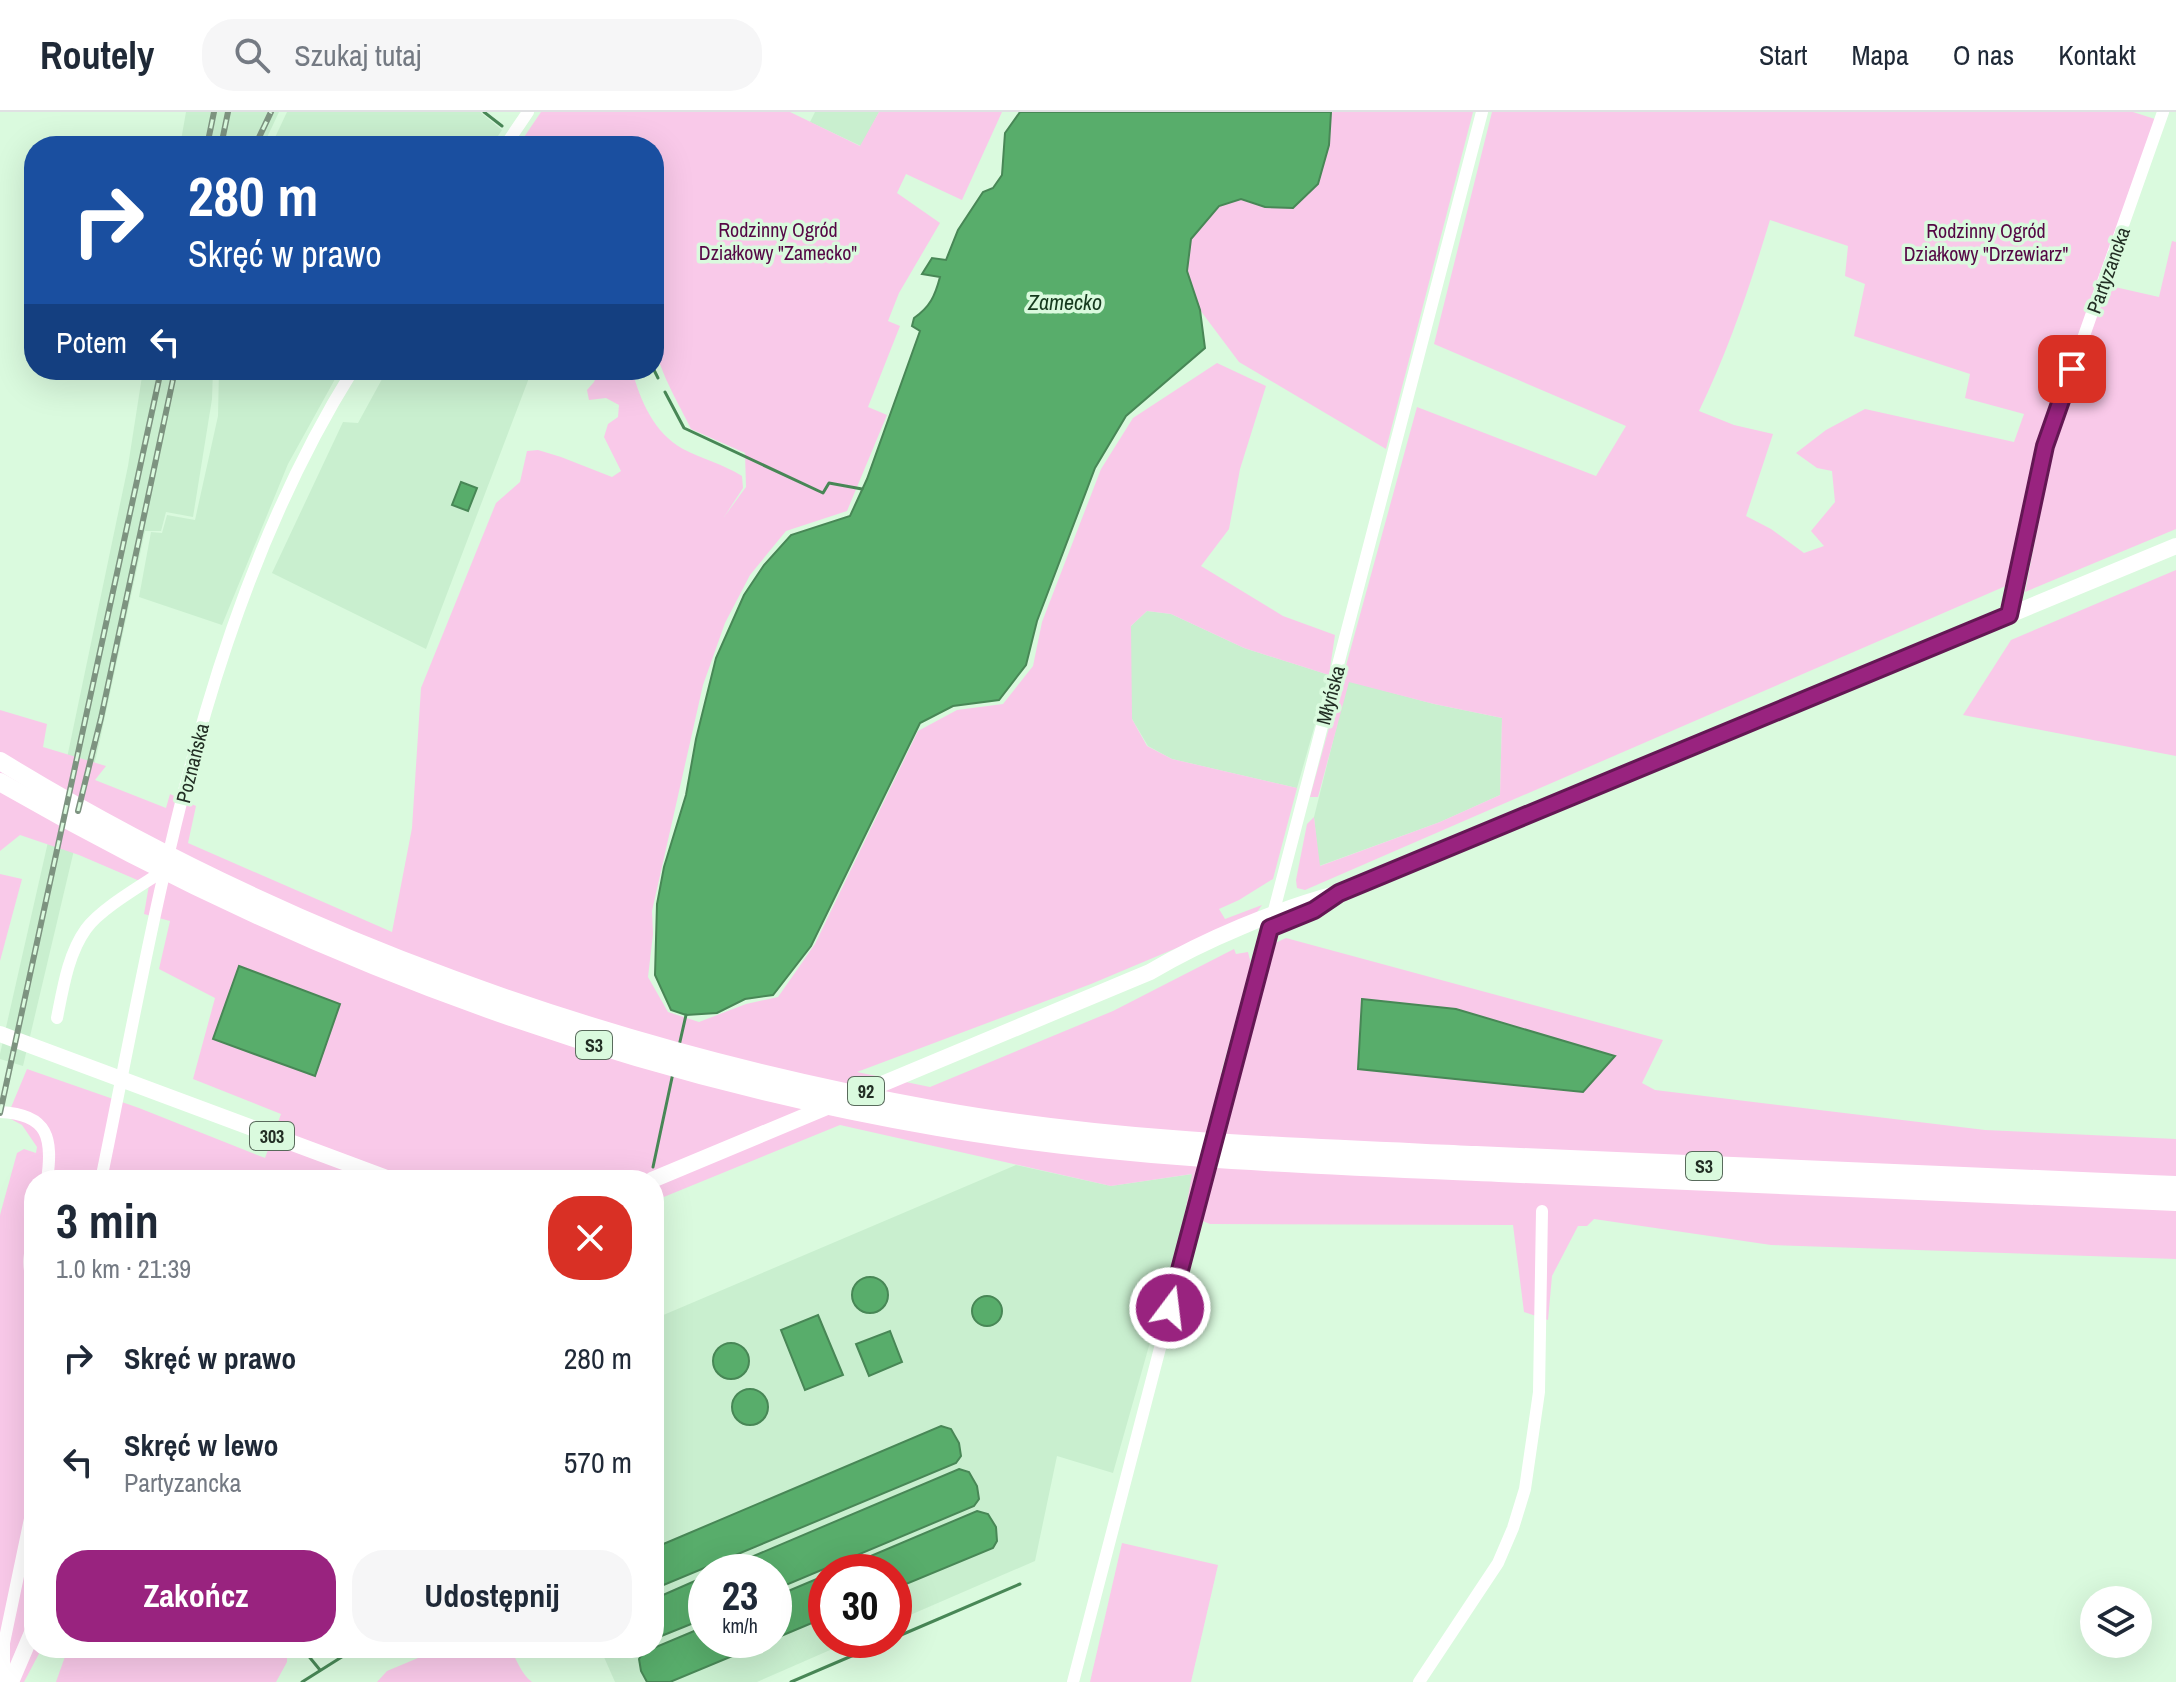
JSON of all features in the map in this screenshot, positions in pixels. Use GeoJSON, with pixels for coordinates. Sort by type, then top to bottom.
{"type":"FeatureCollection","features":[{"type":"Feature","properties":{"kind":"highway","name":"S3"},"geometry":{"type":"LineString","coordinates":[[3,770],[140,859],[298,935],[473,1005],[606,1049],[762,1091],[936,1127],[1041,1142],[2176,1202]]}},
{"type":"Feature","properties":{"kind":"highway","name":"S3"},"geometry":{"type":"LineString","coordinates":[[1232,1153],[2176,1185]]}},
{"type":"Feature","properties":{"kind":"main road","name":"92"},"geometry":{"type":"LineString","coordinates":[[664,1175],[1150,972],[1177,956],[1272,922],[1312,900],[1339,893],[2176,546]]}},
{"type":"Feature","properties":{"kind":"main road","name":"303"},"geometry":{"type":"LineString","coordinates":[[0,1034],[365,1170]]}},
{"type":"Feature","properties":{"kind":"main road"},"geometry":{"type":"LineString","coordinates":[[11,1682],[24,1651]]}},
{"type":"Feature","properties":{"kind":"street"},"geometry":{"type":"LineString","coordinates":[[512,136],[528,112]]}},
{"type":"Feature","properties":{"kind":"street","name":"Młyńska"},"geometry":{"type":"LineString","coordinates":[[1073,1682],[1482,112]]}},
{"type":"Feature","properties":{"kind":"street","name":"Partyzancka"},"geometry":{"type":"LineString","coordinates":[[2009,615],[2045,446],[2163,112]]}},
{"type":"Feature","properties":{"kind":"street","name":"Poznańska"},"geometry":{"type":"LineString","coordinates":[[103,1170],[166,869],[205,709],[262,550],[302,462],[347,380]]}},
{"type":"Feature","properties":{"kind":"street"},"geometry":{"type":"LineString","coordinates":[[57,1018],[67,970],[87,928],[166,869]]}},
{"type":"Feature","properties":{"kind":"street"},"geometry":{"type":"LineString","coordinates":[[0,1112],[27,1117],[41,1127],[49,1139],[48,1170]]}},
{"type":"Feature","properties":{"kind":"street"},"geometry":{"type":"LineString","coordinates":[[1419,1682],[1498,1563],[1525,1489],[1539,1392],[1542,1211]]}},
{"type":"Feature","properties":{"kind":"street"},"geometry":{"type":"LineString","coordinates":[[4,1682],[4,1643],[24,1547]]}},
{"type":"Feature","properties":{"kind":"shaded area"},"geometry":{"type":"Polygon","coordinates":[[[186,112],[279,112],[268,136],[182,136],[186,112]]]}},
{"type":"Feature","properties":{"kind":"shaded area"},"geometry":{"type":"Polygon","coordinates":[[[287,112],[480,112],[502,130],[498,136],[276,136],[287,112]]]}},
{"type":"Feature","properties":{"kind":"shaded area"},"geometry":{"type":"Polygon","coordinates":[[[815,112],[879,112],[861,146],[810,122],[815,112]]]}},
{"type":"Feature","properties":{"kind":"shaded area"},"geometry":{"type":"Polygon","coordinates":[[[141,380],[213,380],[193,517],[166,512],[161,531],[145,531],[100,740],[23,1066],[0,1059],[0,1054],[67,758],[128,466],[141,380]]]}},
{"type":"Feature","properties":{"kind":"shaded area"},"geometry":{"type":"Polygon","coordinates":[[[219,380],[334,380],[288,464],[222,625],[139,597],[151,532],[162,533],[167,515],[195,520],[218,416],[219,380]]]}},
{"type":"Feature","properties":{"kind":"shaded area"},"geometry":{"type":"Polygon","coordinates":[[[382,380],[528,380],[426,649],[272,573],[343,422],[358,423],[382,380]]]}},
{"type":"Feature","properties":{"kind":"shaded area"},"geometry":{"type":"Polygon","coordinates":[[[1147,611],[1171,614],[1244,648],[1329,675],[1297,788],[1172,759],[1148,746],[1132,719],[1130,701],[1131,626],[1147,611]]]}},
{"type":"Feature","properties":{"kind":"shaded area"},"geometry":{"type":"Polygon","coordinates":[[[1348,681],[1502,718],[1500,795],[1440,822],[1319,866],[1314,817],[1348,681]]]}},
{"type":"Feature","properties":{"kind":"shaded area"},"geometry":{"type":"Polygon","coordinates":[[[1016,1165],[1111,1186],[1193,1174],[1179,1240],[1113,1473],[1057,1456],[1035,1561],[912,1614],[912,1554],[808,1554],[808,1658],[812,1658],[757,1682],[615,1682],[604,1658],[664,1658],[664,1315],[1016,1165]]]}},
{"type":"Feature","properties":{"kind":"green space","name":"Rodzinny Ogród Działkowy \"Zamecko\""},"geometry":{"type":"Polygon","coordinates":[[[541,112],[790,112],[860,146],[879,112],[1002,112],[962,200],[906,174],[897,193],[940,223],[899,293],[888,321],[900,326],[868,407],[887,415],[847,511],[786,531],[750,575],[725,623],[703,685],[652,911],[648,977],[668,1012],[699,1022],[746,1004],[778,997],[815,944],[918,731],[957,710],[1003,704],[1033,666],[1042,622],[1101,469],[1133,418],[1217,363],[1266,386],[1240,469],[1229,529],[1201,566],[1283,616],[1335,635],[1329,675],[1244,648],[1171,614],[1147,611],[1131,626],[1132,719],[1147,746],[1172,759],[1297,788],[1273,879],[1219,909],[1225,919],[1262,905],[1255,915],[1091,984],[857,1072],[930,1087],[1113,1011],[1234,949],[1236,954],[1248,952],[1251,964],[1221,1073],[1240,1078],[1273,944],[1286,938],[1663,1040],[1642,1083],[1655,1090],[1985,1130],[2176,1139],[2176,1259],[1771,1245],[1594,1219],[1587,1226],[1578,1226],[1552,1276],[1548,1320],[1524,1312],[1513,1225],[1210,1224],[1185,1214],[1192,1174],[1111,1186],[840,1125],[664,1197],[664,1170],[24,1170],[24,1658],[37,1658],[24,1682],[0,1682],[0,1215],[17,1153],[24,1149],[36,1153],[37,1147],[22,1125],[7,1117],[27,1069],[139,1108],[265,1158],[281,1114],[193,1079],[215,998],[159,969],[170,921],[144,914],[149,885],[79,855],[20,835],[0,851],[0,710],[47,724],[43,747],[106,766],[95,780],[166,808],[170,794],[196,806],[188,843],[392,932],[412,828],[421,688],[496,503],[520,482],[527,451],[538,450],[561,457],[612,477],[621,471],[604,437],[608,424],[618,417],[619,405],[606,398],[589,400],[587,390],[595,380],[635,380],[644,404],[664,434],[683,449],[742,476],[743,488],[724,517],[746,487],[745,453],[691,429],[664,373],[664,136],[525,136],[541,112]]]}},
{"type":"Feature","properties":{"kind":"green space"},"geometry":{"type":"Polygon","coordinates":[[[1331,112],[1473,112],[1386,449],[1239,362],[1200,310],[1187,271],[1191,239],[1219,206],[1242,199],[1265,207],[1329,145],[1331,112]]]}},
{"type":"Feature","properties":{"kind":"green space","name":"Rodzinny Ogród Działkowy \"Drzewiarz\""},"geometry":{"type":"Polygon","coordinates":[[[1492,112],[2133,112],[2158,120],[2106,285],[2159,297],[2172,241],[2176,242],[2176,529],[2025,592],[2052,455],[2036,449],[2008,585],[1305,890],[1297,888],[1296,880],[1307,824],[1314,817],[1320,866],[1440,822],[1500,795],[1502,718],[1349,682],[1318,797],[1310,797],[1417,407],[1596,476],[1626,426],[1434,344],[1492,112]],[[1770,220],[1738,317],[1699,411],[1734,425],[1773,434],[1746,516],[1771,529],[1804,553],[1824,546],[1811,531],[1835,502],[1832,471],[1817,468],[1796,453],[1826,430],[1865,409],[2014,442],[2024,414],[1965,398],[1970,374],[1854,336],[1865,284],[1845,276],[1848,246],[1770,220]]]}},
{"type":"Feature","properties":{"kind":"green space"},"geometry":{"type":"Polygon","coordinates":[[[2176,570],[2176,756],[1963,715],[2011,640],[2176,570]]]}},
{"type":"Feature","properties":{"kind":"green space"},"geometry":{"type":"Polygon","coordinates":[[[0,874],[22,879],[0,961],[0,874]]]}},
{"type":"Feature","properties":{"kind":"green space"},"geometry":{"type":"Polygon","coordinates":[[[1122,1543],[1218,1565],[1191,1682],[1090,1682],[1122,1543]]]}},
{"type":"Feature","properties":{"kind":"green space"},"geometry":{"type":"Polygon","coordinates":[[[64,1658],[287,1658],[276,1682],[56,1682],[64,1658]]]}},
{"type":"Feature","properties":{"kind":"green space"},"geometry":{"type":"Polygon","coordinates":[[[418,1658],[515,1658],[532,1682],[377,1682],[387,1671],[418,1658]]]}},
{"type":"Feature","properties":{"kind":"water","name":"Zamecko"},"geometry":{"type":"Polygon","coordinates":[[[1020,112],[1331,112],[1329,145],[1318,184],[1293,208],[1265,207],[1241,199],[1219,206],[1191,239],[1187,271],[1200,310],[1205,348],[1126,416],[1095,468],[1037,621],[1026,665],[999,700],[953,706],[920,723],[811,946],[773,995],[745,999],[717,1013],[686,1015],[671,1010],[655,975],[657,904],[664,867],[686,795],[716,658],[744,595],[764,565],[791,535],[850,516],[867,479],[920,331],[912,326],[914,318],[931,300],[940,277],[922,274],[932,258],[946,260],[958,230],[983,192],[993,188],[1002,175],[1005,133],[1020,112]]]}},
{"type":"Feature","properties":{"kind":"water"},"geometry":{"type":"Polygon","coordinates":[[[461,482],[477,488],[468,511],[452,505],[461,482]]]}},
{"type":"Feature","properties":{"kind":"water"},"geometry":{"type":"Polygon","coordinates":[[[239,966],[340,1004],[315,1076],[213,1039],[239,966]]]}},
{"type":"Feature","properties":{"kind":"water"},"geometry":{"type":"Polygon","coordinates":[[[1362,999],[1456,1009],[1615,1056],[1583,1092],[1358,1069],[1362,999]]]}},
{"type":"Feature","properties":{"kind":"water"},"geometry":{"type":"Polygon","coordinates":[[[870,1277],[883,1282],[888,1295],[883,1308],[870,1313],[857,1308],[852,1295],[857,1282],[870,1277]]]}},
{"type":"Feature","properties":{"kind":"water"},"geometry":{"type":"Polygon","coordinates":[[[987,1296],[998,1300],[1002,1311],[998,1322],[987,1326],[976,1322],[972,1311],[976,1300],[987,1296]]]}},
{"type":"Feature","properties":{"kind":"water"},"geometry":{"type":"Polygon","coordinates":[[[818,1315],[843,1375],[805,1390],[781,1330],[818,1315]]]}},
{"type":"Feature","properties":{"kind":"water"},"geometry":{"type":"Polygon","coordinates":[[[890,1331],[902,1362],[869,1376],[856,1344],[890,1331]]]}},
{"type":"Feature","properties":{"kind":"water"},"geometry":{"type":"Polygon","coordinates":[[[731,1343],[744,1348],[749,1361],[744,1374],[731,1379],[718,1374],[713,1361],[718,1348],[731,1343]]]}},
{"type":"Feature","properties":{"kind":"water"},"geometry":{"type":"Polygon","coordinates":[[[750,1389],[763,1394],[768,1407],[763,1420],[750,1425],[737,1420],[732,1407],[737,1394],[750,1389]]]}},
{"type":"Feature","properties":{"kind":"water"},"geometry":{"type":"Polygon","coordinates":[[[941,1426],[951,1429],[959,1443],[961,1456],[956,1463],[738,1554],[688,1554],[688,1575],[664,1585],[664,1544],[941,1426]]]}},
{"type":"Feature","properties":{"kind":"water"},"geometry":{"type":"Polygon","coordinates":[[[959,1469],[969,1472],[977,1486],[979,1499],[974,1506],[860,1554],[808,1554],[808,1576],[792,1582],[792,1554],[758,1554],[959,1469]]]}},
{"type":"Feature","properties":{"kind":"water"},"geometry":{"type":"Polygon","coordinates":[[[977,1511],[988,1514],[996,1527],[997,1541],[993,1548],[912,1582],[912,1554],[875,1554],[977,1511]]]}},
{"type":"Feature","properties":{"kind":"water"},"geometry":{"type":"Polygon","coordinates":[[[808,1583],[808,1625],[792,1631],[792,1589],[808,1583]]]}},
{"type":"Feature","properties":{"kind":"water"},"geometry":{"type":"Polygon","coordinates":[[[688,1584],[688,1625],[664,1635],[664,1595],[688,1584]]]}},
{"type":"Feature","properties":{"kind":"water"},"geometry":{"type":"Polygon","coordinates":[[[688,1634],[688,1658],[728,1658],[670,1682],[647,1682],[639,1659],[664,1658],[664,1644],[688,1634]]]}},
{"type":"Feature","properties":{"kind":"waterway"},"geometry":{"type":"LineString","coordinates":[[484,112],[502,126]]}},
{"type":"Feature","properties":{"kind":"waterway"},"geometry":{"type":"LineString","coordinates":[[665,392],[684,428],[823,493],[829,483],[862,489]]}},
{"type":"Feature","properties":{"kind":"waterway"},"geometry":{"type":"LineString","coordinates":[[679,1046],[686,1015]]}},
{"type":"Feature","properties":{"kind":"waterway"},"geometry":{"type":"LineString","coordinates":[[653,1167],[673,1073]]}},
{"type":"Feature","properties":{"kind":"waterway"},"geometry":{"type":"LineString","coordinates":[[912,1630],[1020,1584]]}},
{"type":"Feature","properties":{"kind":"waterway"},"geometry":{"type":"LineString","coordinates":[[310,1658],[320,1670]]}},
{"type":"Feature","properties":{"kind":"waterway"},"geometry":{"type":"LineString","coordinates":[[302,1682],[340,1658]]}},
{"type":"Feature","properties":{"kind":"waterway"},"geometry":{"type":"LineString","coordinates":[[791,1682],[847,1658]]}},
{"type":"Feature","properties":{"kind":"railway"},"geometry":{"type":"LineString","coordinates":[[209,136],[214,112]]}},
{"type":"Feature","properties":{"kind":"railway"},"geometry":{"type":"LineString","coordinates":[[223,136],[228,112]]}},
{"type":"Feature","properties":{"kind":"railway"},"geometry":{"type":"LineString","coordinates":[[260,136],[271,112]]}},
{"type":"Feature","properties":{"kind":"railway"},"geometry":{"type":"LineString","coordinates":[[0,1113],[159,380]]}},
{"type":"Feature","properties":{"kind":"railway"},"geometry":{"type":"LineString","coordinates":[[78,811],[101,718],[173,380]]}},
{"type":"Feature","properties":{"kind":"route"},"geometry":{"type":"LineString","coordinates":[[1170,1308],[1270,928],[1314,910],[1339,893],[2009,615],[2045,446],[2072,369]]}}]}
